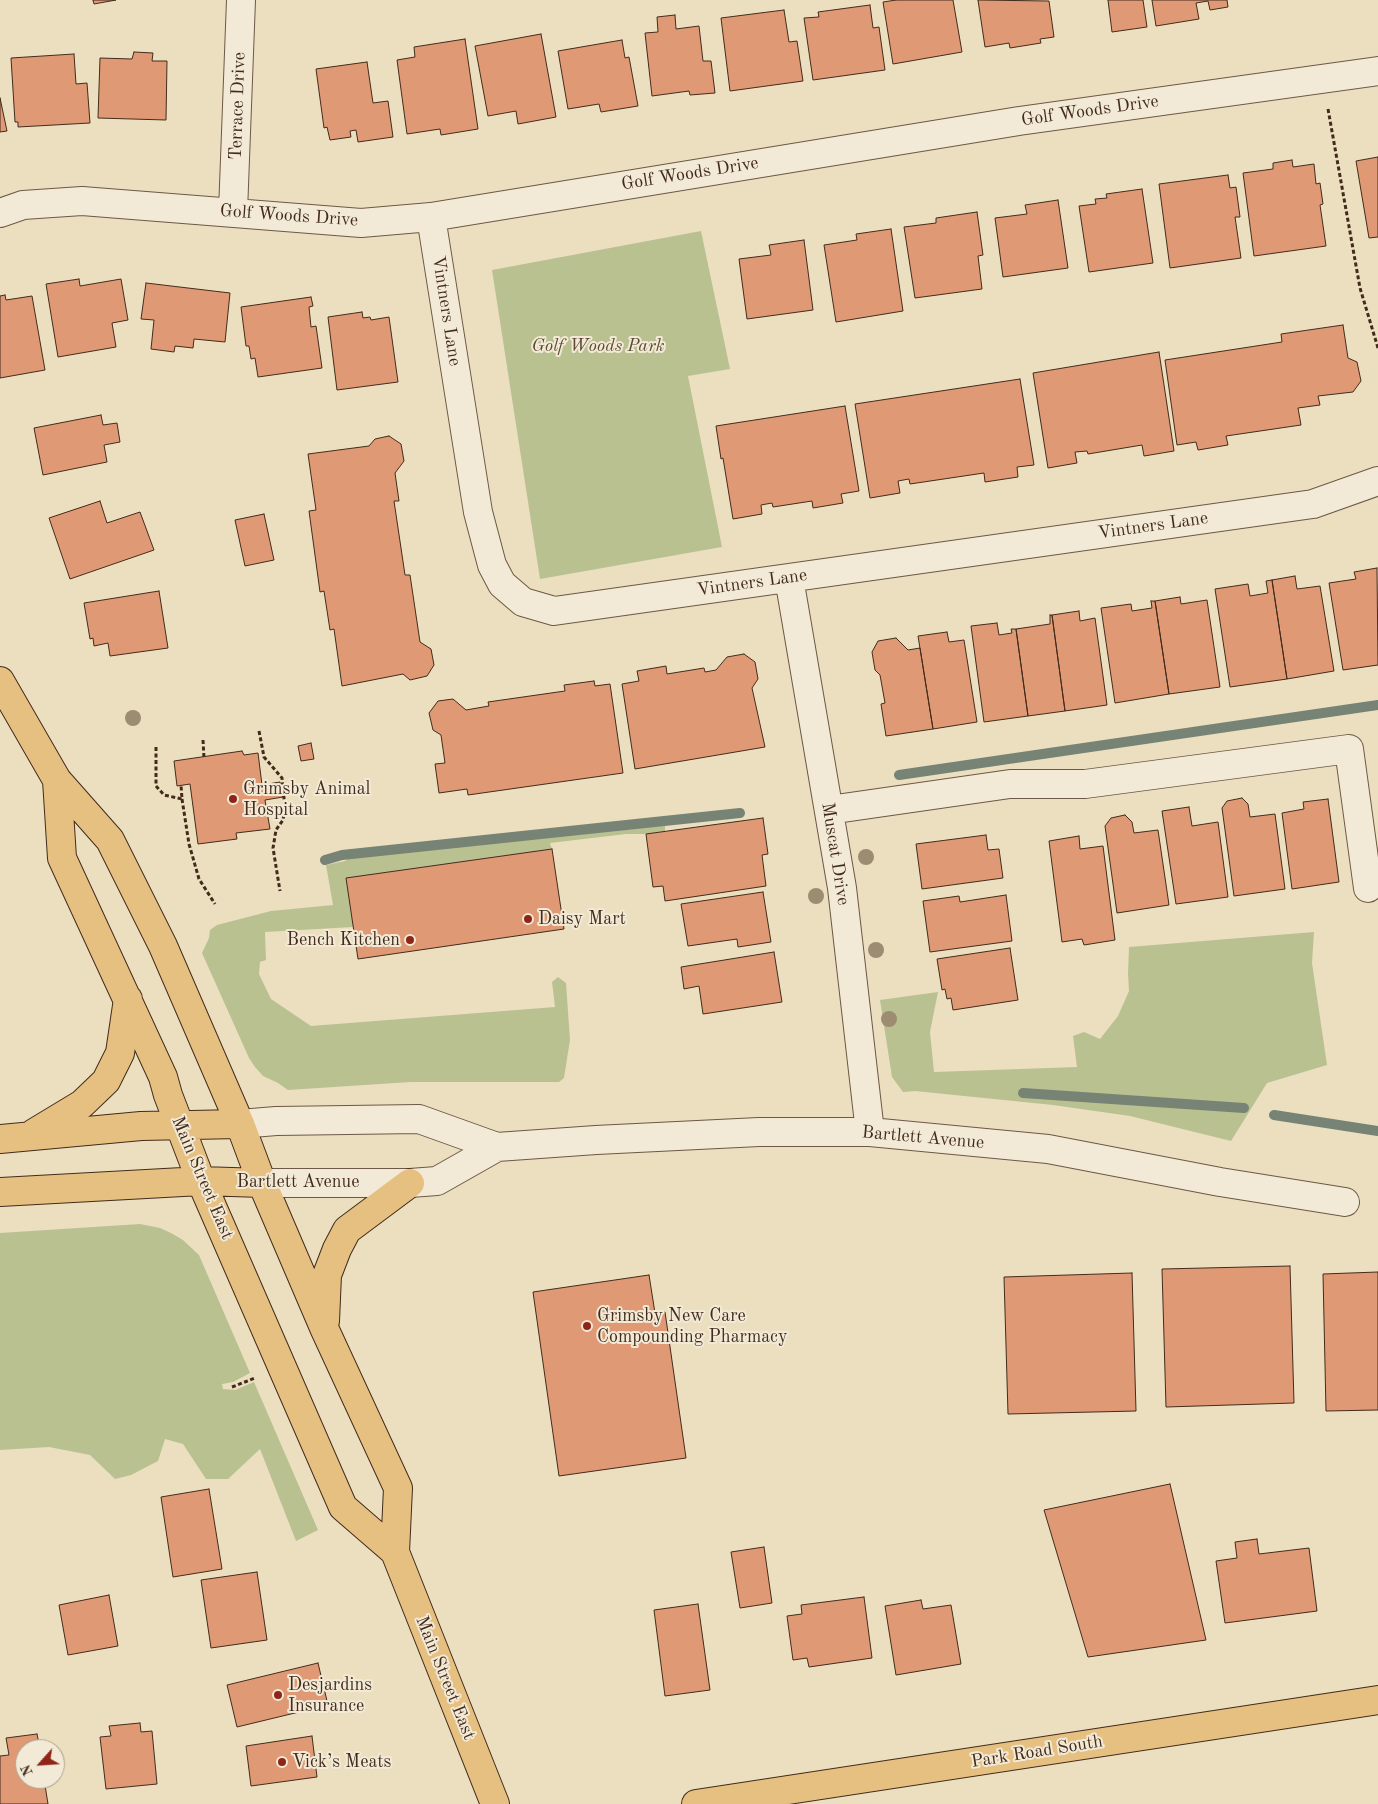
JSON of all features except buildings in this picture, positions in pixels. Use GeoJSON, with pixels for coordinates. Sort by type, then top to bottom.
{"type":"FeatureCollection","features":[{"type":"Feature","properties":{"kind":"main road","name":"Main Street East"},"geometry":{"type":"LineString","coordinates":[[0,681],[57,780],[110,840],[163,946],[240,1124],[262,1182],[325,1330],[398,1488],[395,1552],[495,1804]]}},
{"type":"Feature","properties":{"kind":"main road","name":"Main Street East"},"geometry":{"type":"LineString","coordinates":[[57,780],[62,858],[163,1077],[201,1181],[343,1507],[395,1552]]}},
{"type":"Feature","properties":{"kind":"main road"},"geometry":{"type":"LineString","coordinates":[[28,1136],[82,1104],[106,1081],[120,1053],[128,1000]]}},
{"type":"Feature","properties":{"kind":"main road","name":"Bartlett Avenue"},"geometry":{"type":"LineString","coordinates":[[0,1139],[141,1126],[240,1124]]}},
{"type":"Feature","properties":{"kind":"main road","name":"Bartlett Avenue"},"geometry":{"type":"LineString","coordinates":[[0,1192],[201,1181],[262,1182]]}},
{"type":"Feature","properties":{"kind":"main road"},"geometry":{"type":"LineString","coordinates":[[325,1330],[327,1275],[347,1230],[410,1182]]}},
{"type":"Feature","properties":{"kind":"main road","name":"Park Road South"},"geometry":{"type":"LineString","coordinates":[[696,1804],[1378,1700]]}},
{"type":"Feature","properties":{"kind":"street","name":"Terrace Drive"},"geometry":{"type":"LineString","coordinates":[[233,212],[241,0]]}},
{"type":"Feature","properties":{"kind":"street","name":"Golf Woods Drive"},"geometry":{"type":"LineString","coordinates":[[0,213],[23,204],[82,201],[361,223],[431,216],[1019,121],[1378,71]]}},
{"type":"Feature","properties":{"kind":"street","name":"Vintners Lane"},"geometry":{"type":"LineString","coordinates":[[431,216],[478,512],[492,565],[502,584],[523,602],[554,611],[1313,504],[1378,480]]}},
{"type":"Feature","properties":{"kind":"street","name":"Muscat Drive"},"geometry":{"type":"LineString","coordinates":[[789,578],[842,888],[870,1132]]}},
{"type":"Feature","properties":{"kind":"street"},"geometry":{"type":"LineString","coordinates":[[829,810],[1010,784],[1086,784],[1349,749],[1368,888]]}},
{"type":"Feature","properties":{"kind":"street","name":"Bartlett Avenue"},"geometry":{"type":"LineString","coordinates":[[240,1124],[276,1121],[419,1119],[497,1147],[750,1132],[870,1132],[1048,1149],[1220,1182],[1345,1202]]}},
{"type":"Feature","properties":{"kind":"street","name":"Bartlett Avenue"},"geometry":{"type":"LineString","coordinates":[[262,1182],[437,1181],[497,1147]]}},
{"type":"Feature","properties":{"kind":"path"},"geometry":{"type":"LineString","coordinates":[[1323,79],[1360,288],[1378,348]]}},
{"type":"Feature","properties":{"kind":"path"},"geometry":{"type":"LineString","coordinates":[[259,731],[264,757],[282,778],[285,808],[283,820],[276,830],[273,848],[280,890]]}},
{"type":"Feature","properties":{"kind":"path"},"geometry":{"type":"LineString","coordinates":[[203,740],[204,758]]}},
{"type":"Feature","properties":{"kind":"path"},"geometry":{"type":"LineString","coordinates":[[156,747],[156,786],[164,795],[182,799]]}},
{"type":"Feature","properties":{"kind":"path"},"geometry":{"type":"LineString","coordinates":[[181,786],[189,844],[200,879],[215,904]]}},
{"type":"Feature","properties":{"kind":"path"},"geometry":{"type":"LineString","coordinates":[[232,1387],[256,1378]]}},
{"type":"Feature","properties":{"kind":"green space","name":"Golf Woods Park"},"geometry":{"type":"Polygon","coordinates":[[[701,231],[730,369],[688,376],[722,547],[540,579],[492,270],[701,231]]]}},
{"type":"Feature","properties":{"kind":"green space"},"geometry":{"type":"Polygon","coordinates":[[[665,823],[665,832],[626,834],[550,843],[552,849],[347,878],[353,927],[265,932],[266,960],[260,962],[259,974],[271,999],[311,1026],[555,1007],[552,982],[558,977],[566,983],[570,1040],[564,1078],[559,1082],[411,1082],[288,1090],[263,1076],[249,1058],[202,953],[209,938],[210,930],[217,925],[271,911],[333,905],[326,865],[345,861],[351,856],[665,823]]]}},
{"type":"Feature","properties":{"kind":"green space"},"geometry":{"type":"Polygon","coordinates":[[[1314,932],[1312,963],[1327,1065],[1267,1083],[1231,1141],[1130,1116],[1053,1105],[915,1091],[903,1092],[892,1077],[880,1000],[938,992],[930,1032],[934,1072],[1077,1067],[1073,1036],[1084,1032],[1100,1039],[1118,1016],[1129,991],[1129,947],[1314,932]]]}},
{"type":"Feature","properties":{"kind":"green space"},"geometry":{"type":"Polygon","coordinates":[[[140,1224],[160,1228],[171,1233],[183,1240],[199,1255],[250,1373],[233,1382],[222,1384],[223,1389],[235,1390],[254,1382],[318,1530],[296,1541],[260,1449],[228,1479],[206,1479],[183,1444],[165,1439],[158,1461],[131,1475],[115,1479],[90,1455],[49,1447],[0,1450],[0,1233],[140,1224]]]}},
{"type":"Feature","properties":{"kind":"waterway"},"geometry":{"type":"LineString","coordinates":[[899,775],[1378,705]]}},
{"type":"Feature","properties":{"kind":"waterway"},"geometry":{"type":"LineString","coordinates":[[325,860],[342,855],[740,813]]}},
{"type":"Feature","properties":{"kind":"waterway"},"geometry":{"type":"LineString","coordinates":[[1023,1093],[1244,1108]]}},
{"type":"Feature","properties":{"kind":"waterway"},"geometry":{"type":"LineString","coordinates":[[1274,1115],[1378,1131]]}},
{"type":"Feature","properties":{"kind":"place","name":"Grimsby Animal Hospital"},"geometry":{"type":"Point","coordinates":[233,799]}},
{"type":"Feature","properties":{"kind":"place","name":"Daisy Mart"},"geometry":{"type":"Point","coordinates":[528,919]}},
{"type":"Feature","properties":{"kind":"place","name":"Bench Kitchen"},"geometry":{"type":"Point","coordinates":[410,940]}},
{"type":"Feature","properties":{"kind":"place","name":"Grimsby New Care Compounding Pharmacy"},"geometry":{"type":"Point","coordinates":[587,1326]}},
{"type":"Feature","properties":{"kind":"place","name":"Desjardins Insurance"},"geometry":{"type":"Point","coordinates":[278,1695]}},
{"type":"Feature","properties":{"kind":"place","name":"Vick’s Meats"},"geometry":{"type":"Point","coordinates":[282,1762]}}]}
